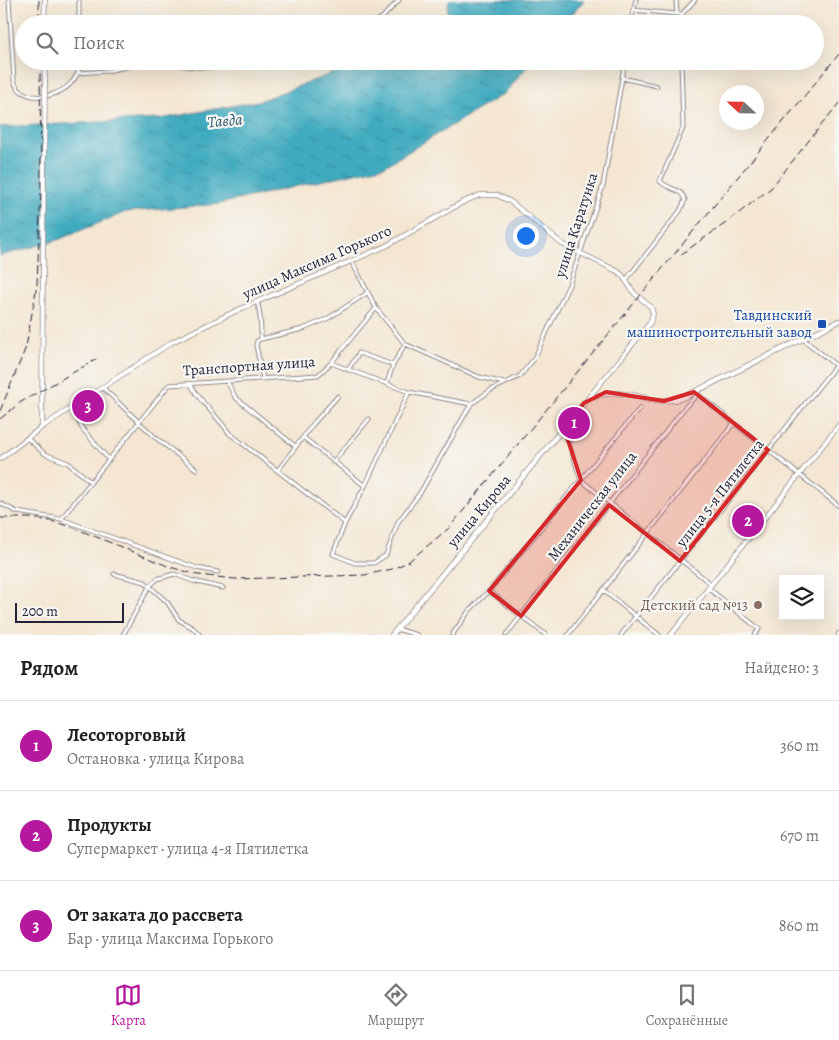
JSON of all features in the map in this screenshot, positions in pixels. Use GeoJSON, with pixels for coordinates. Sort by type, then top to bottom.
{"type":"FeatureCollection","features":[{"type":"Feature","properties":{"kind":"main road","name":"Механическая улица"},"geometry":{"type":"LineString","coordinates":[[696,393],[839,321]]}},
{"type":"Feature","properties":{"kind":"main road","name":"улица Кирова"},"geometry":{"type":"LineString","coordinates":[[392,635],[584,403],[606,392],[664,401],[672,401],[696,393]]}},
{"type":"Feature","properties":{"kind":"street"},"geometry":{"type":"LineString","coordinates":[[8,0],[15,85],[23,94],[29,96],[57,94],[70,86],[79,70]]}},
{"type":"Feature","properties":{"kind":"street"},"geometry":{"type":"LineString","coordinates":[[44,15],[45,0]]}},
{"type":"Feature","properties":{"kind":"street"},"geometry":{"type":"LineString","coordinates":[[79,0],[79,15]]}},
{"type":"Feature","properties":{"kind":"street"},"geometry":{"type":"LineString","coordinates":[[385,15],[399,0]]}},
{"type":"Feature","properties":{"kind":"street"},"geometry":{"type":"LineString","coordinates":[[632,15],[636,0]]}},
{"type":"Feature","properties":{"kind":"street"},"geometry":{"type":"LineString","coordinates":[[676,0],[677,14]]}},
{"type":"Feature","properties":{"kind":"street"},"geometry":{"type":"LineString","coordinates":[[633,10],[682,14],[695,0]]}},
{"type":"Feature","properties":{"kind":"street"},"geometry":{"type":"LineString","coordinates":[[42,427],[44,70]]}},
{"type":"Feature","properties":{"kind":"street"},"geometry":{"type":"LineString","coordinates":[[79,73],[112,70]]}},
{"type":"Feature","properties":{"kind":"street","name":"улица Каратунка"},"geometry":{"type":"LineString","coordinates":[[471,404],[520,376],[534,359],[556,317],[603,186],[623,70]]}},
{"type":"Feature","properties":{"kind":"street"},"geometry":{"type":"LineString","coordinates":[[626,280],[680,212],[685,200],[681,192],[660,181],[683,128],[681,70]]}},
{"type":"Feature","properties":{"kind":"street"},"geometry":{"type":"LineString","coordinates":[[622,78],[657,86]]}},
{"type":"Feature","properties":{"kind":"street","name":"улица Максима Горького"},"geometry":{"type":"LineString","coordinates":[[0,459],[42,427],[172,342],[318,274],[352,262],[386,246],[463,202],[480,195],[497,195],[511,202],[562,244],[617,271],[626,280],[634,293],[651,307],[653,314],[650,323]]}},
{"type":"Feature","properties":{"kind":"street"},"geometry":{"type":"LineString","coordinates":[[352,262],[376,308],[405,344],[479,377],[505,383]]}},
{"type":"Feature","properties":{"kind":"street"},"geometry":{"type":"LineString","coordinates":[[263,379],[256,345],[257,341],[303,329],[327,319],[367,292]]}},
{"type":"Feature","properties":{"kind":"street"},"geometry":{"type":"LineString","coordinates":[[257,302],[260,310],[258,317],[261,339]]}},
{"type":"Feature","properties":{"kind":"street"},"geometry":{"type":"LineString","coordinates":[[331,363],[376,308]]}},
{"type":"Feature","properties":{"kind":"street","name":"улица Кирова"},"geometry":{"type":"LineString","coordinates":[[584,403],[650,323]]}},
{"type":"Feature","properties":{"kind":"street"},"geometry":{"type":"LineString","coordinates":[[803,339],[838,366]]}},
{"type":"Feature","properties":{"kind":"street"},"geometry":{"type":"LineString","coordinates":[[387,383],[393,365],[405,344]]}},
{"type":"Feature","properties":{"kind":"street"},"geometry":{"type":"LineString","coordinates":[[348,370],[360,353],[393,365]]}},
{"type":"Feature","properties":{"kind":"street","name":"Транспортная улица"},"geometry":{"type":"LineString","coordinates":[[139,422],[169,384],[318,375],[331,363],[409,392],[471,404]]}},
{"type":"Feature","properties":{"kind":"street","name":"улица 5-я Пятилетка"},"geometry":{"type":"LineString","coordinates":[[621,635],[768,450],[838,366]]}},
{"type":"Feature","properties":{"kind":"street"},"geometry":{"type":"LineString","coordinates":[[227,381],[235,397],[295,446]]}},
{"type":"Feature","properties":{"kind":"street"},"geometry":{"type":"LineString","coordinates":[[190,383],[197,398],[219,419],[229,433],[345,523]]}},
{"type":"Feature","properties":{"kind":"street"},"geometry":{"type":"LineString","coordinates":[[103,388],[156,438],[196,469]]}},
{"type":"Feature","properties":{"kind":"street"},"geometry":{"type":"LineString","coordinates":[[409,392],[365,486],[345,523],[333,554],[349,562],[374,563],[388,553],[391,535],[398,522],[420,492],[471,404]]}},
{"type":"Feature","properties":{"kind":"street"},"geometry":{"type":"LineString","coordinates":[[696,393],[839,506]]}},
{"type":"Feature","properties":{"kind":"street","name":"Механическая улица"},"geometry":{"type":"LineString","coordinates":[[506,635],[696,393]]}},
{"type":"Feature","properties":{"kind":"street"},"geometry":{"type":"LineString","coordinates":[[278,470],[295,446],[304,438],[313,424],[338,396]]}},
{"type":"Feature","properties":{"kind":"street"},"geometry":{"type":"LineString","coordinates":[[74,406],[81,427],[109,460]]}},
{"type":"Feature","properties":{"kind":"street"},"geometry":{"type":"LineString","coordinates":[[452,635],[640,408]]}},
{"type":"Feature","properties":{"kind":"street"},"geometry":{"type":"LineString","coordinates":[[333,462],[370,419]]}},
{"type":"Feature","properties":{"kind":"street"},"geometry":{"type":"LineString","coordinates":[[61,519],[139,422]]}},
{"type":"Feature","properties":{"kind":"street"},"geometry":{"type":"LineString","coordinates":[[568,635],[734,423]]}},
{"type":"Feature","properties":{"kind":"street"},"geometry":{"type":"LineString","coordinates":[[671,635],[839,425]]}},
{"type":"Feature","properties":{"kind":"street"},"geometry":{"type":"LineString","coordinates":[[564,428],[581,480],[609,505],[710,586],[759,629],[755,635]]}},
{"type":"Feature","properties":{"kind":"street"},"geometry":{"type":"LineString","coordinates":[[27,438],[46,454],[68,463],[91,482]]}},
{"type":"Feature","properties":{"kind":"street"},"geometry":{"type":"LineString","coordinates":[[304,438],[365,486]]}},
{"type":"Feature","properties":{"kind":"street"},"geometry":{"type":"LineString","coordinates":[[0,504],[18,512],[61,519],[197,568],[218,572]]}},
{"type":"Feature","properties":{"kind":"street"},"geometry":{"type":"LineString","coordinates":[[114,574],[145,582],[167,602],[179,620],[193,628],[200,635]]}},
{"type":"Feature","properties":{"kind":"street"},"geometry":{"type":"LineString","coordinates":[[123,635],[150,586],[157,579],[174,574],[193,581],[219,585],[223,588]]}},
{"type":"Feature","properties":{"kind":"street"},"geometry":{"type":"LineString","coordinates":[[604,590],[659,635]]}},
{"type":"Feature","properties":{"kind":"street"},"geometry":{"type":"LineString","coordinates":[[489,591],[546,635]]}},
{"type":"Feature","properties":{"kind":"street"},"geometry":{"type":"LineString","coordinates":[[397,630],[417,635]]}},
{"type":"Feature","properties":{"kind":"highlighted area"},"geometry":{"type":"Polygon","coordinates":[[[606,392],[664,401],[694,392],[768,450],[680,561],[609,505],[521,616],[489,591],[581,480],[564,428],[584,403],[606,392]]]}},
{"type":"Feature","properties":{"kind":"water"},"geometry":{"type":"Polygon","coordinates":[[[449,0],[584,0],[572,15],[447,15],[449,0]]]}},
{"type":"Feature","properties":{"kind":"water","name":"Тавда"},"geometry":{"type":"Polygon","coordinates":[[[341,70],[524,70],[505,93],[385,166],[219,204],[126,212],[55,241],[0,256],[0,127],[160,119],[259,101],[341,70]]]}},
{"type":"Feature","properties":{"kind":"railway"},"geometry":{"type":"LineString","coordinates":[[39,0],[39,15]]}},
{"type":"Feature","properties":{"kind":"railway"},"geometry":{"type":"LineString","coordinates":[[0,518],[30,518],[51,521],[72,527],[170,567],[198,575],[235,579],[365,575],[392,569],[408,562],[449,528],[839,54]]}},
{"type":"Feature","properties":{"kind":"railway"},"geometry":{"type":"LineString","coordinates":[[0,411],[26,347],[37,285],[41,189],[40,70]]}},
{"type":"Feature","properties":{"kind":"railway"},"geometry":{"type":"LineString","coordinates":[[680,255],[726,223],[771,188],[839,103]]}},
{"type":"Feature","properties":{"kind":"railway"},"geometry":{"type":"LineString","coordinates":[[0,419],[21,402],[97,359]]}},
{"type":"Feature","properties":{"kind":"place","name":"Тавдинский машиностроительный завод"},"geometry":{"type":"Point","coordinates":[822,324]}},
{"type":"Feature","properties":{"kind":"place","name":"От заката до рассвета"},"geometry":{"type":"Point","coordinates":[88,406]}},
{"type":"Feature","properties":{"kind":"place","name":"Лесоторговый"},"geometry":{"type":"Point","coordinates":[574,423]}},
{"type":"Feature","properties":{"kind":"place","name":"Продукты"},"geometry":{"type":"Point","coordinates":[748,521]}},
{"type":"Feature","properties":{"kind":"place","name":"Детский сад №13"},"geometry":{"type":"Point","coordinates":[758,605]}}]}
